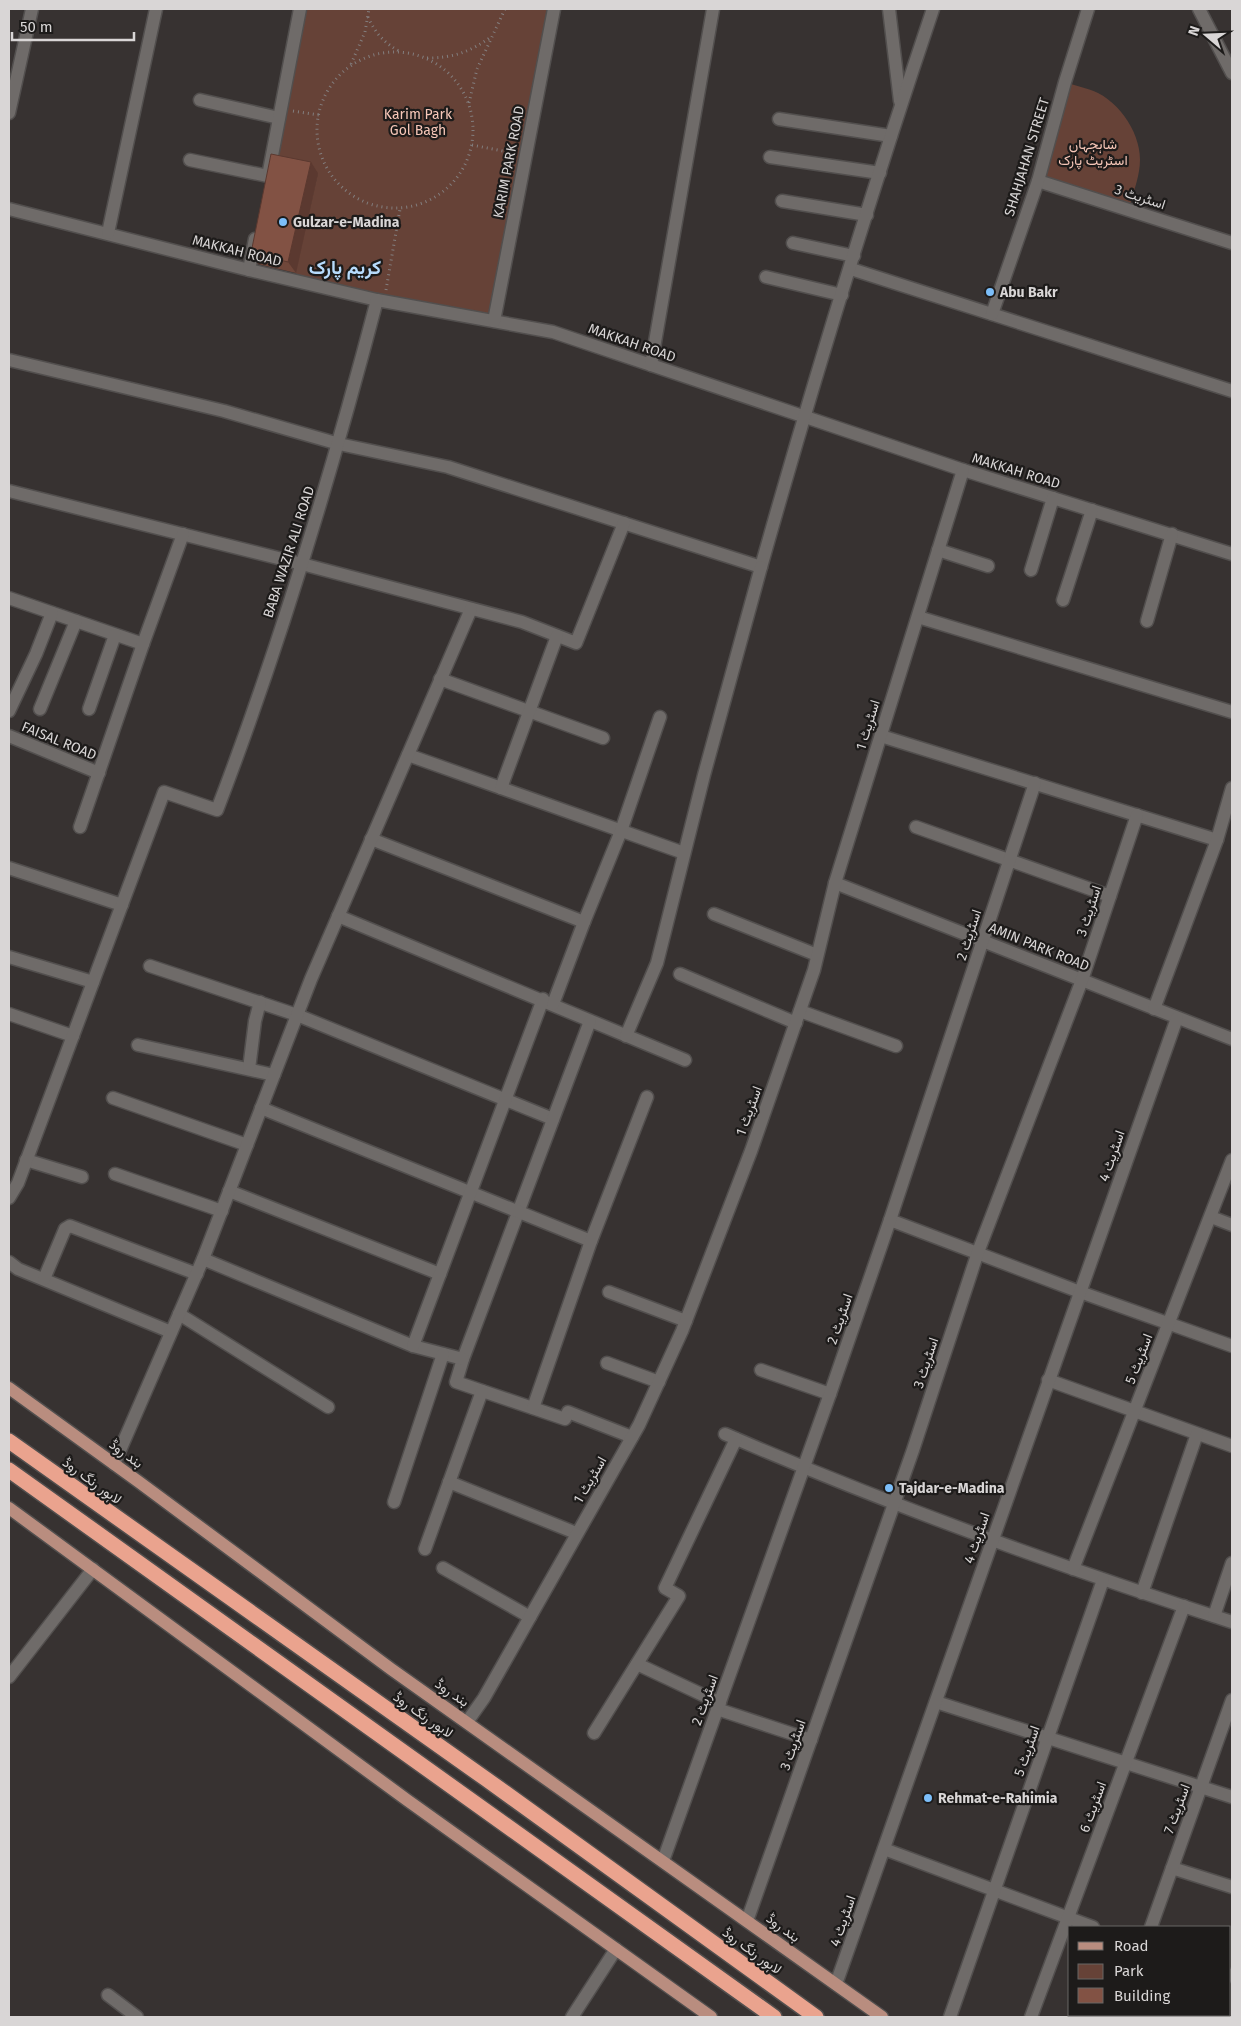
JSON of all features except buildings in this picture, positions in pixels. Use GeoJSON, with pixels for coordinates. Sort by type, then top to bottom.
{"type":"FeatureCollection","features":[{"type":"Feature","properties":{"kind":"highway","name":"لاہور رنگ روڈ"},"geometry":{"type":"LineString","coordinates":[[9,1441],[486,1779],[816,2017]]}},
{"type":"Feature","properties":{"kind":"highway"},"geometry":{"type":"LineString","coordinates":[[9,1470],[774,2017]]}},
{"type":"Feature","properties":{"kind":"main road","name":"بند روڈ"},"geometry":{"type":"LineString","coordinates":[[9,1388],[391,1669],[882,2017]]}},
{"type":"Feature","properties":{"kind":"main road"},"geometry":{"type":"LineString","coordinates":[[9,1508],[408,1800],[711,2017]]}},
{"type":"Feature","properties":{"kind":"street"},"geometry":{"type":"LineString","coordinates":[[9,113],[32,9]]}},
{"type":"Feature","properties":{"kind":"street"},"geometry":{"type":"LineString","coordinates":[[108,233],[156,9]]}},
{"type":"Feature","properties":{"kind":"street"},"geometry":{"type":"LineString","coordinates":[[190,160],[267,181],[300,9]]}},
{"type":"Feature","properties":{"kind":"street","name":"KARIM PARK ROAD"},"geometry":{"type":"LineString","coordinates":[[494,321],[554,9]]}},
{"type":"Feature","properties":{"kind":"street"},"geometry":{"type":"LineString","coordinates":[[650,365],[713,9]]}},
{"type":"Feature","properties":{"kind":"street"},"geometry":{"type":"LineString","coordinates":[[889,9],[901,106]]}},
{"type":"Feature","properties":{"kind":"street"},"geometry":{"type":"LineString","coordinates":[[626,1036],[657,963],[684,853],[803,417],[933,9]]}},
{"type":"Feature","properties":{"kind":"street","name":"SHAHJAHAN STREET"},"geometry":{"type":"LineString","coordinates":[[992,314],[1038,181],[1065,82],[1088,9]]}},
{"type":"Feature","properties":{"kind":"street"},"geometry":{"type":"LineString","coordinates":[[1199,9],[1232,73]]}},
{"type":"Feature","properties":{"kind":"street"},"geometry":{"type":"LineString","coordinates":[[200,100],[280,113]]}},
{"type":"Feature","properties":{"kind":"street"},"geometry":{"type":"LineString","coordinates":[[779,119],[891,136]]}},
{"type":"Feature","properties":{"kind":"street"},"geometry":{"type":"LineString","coordinates":[[770,157],[880,173]]}},
{"type":"Feature","properties":{"kind":"street","name":"اسٹریٹ 3"},"geometry":{"type":"LineString","coordinates":[[1038,181],[1232,243]]}},
{"type":"Feature","properties":{"kind":"street"},"geometry":{"type":"LineString","coordinates":[[782,201],[867,215]]}},
{"type":"Feature","properties":{"kind":"street","name":"MAKKAH ROAD"},"geometry":{"type":"LineString","coordinates":[[9,209],[249,270],[380,300],[553,332],[963,470],[1231,551]]}},
{"type":"Feature","properties":{"kind":"street"},"geometry":{"type":"LineString","coordinates":[[249,270],[258,223]]}},
{"type":"Feature","properties":{"kind":"street"},"geometry":{"type":"LineString","coordinates":[[793,243],[853,262],[992,314],[1232,391]]}},
{"type":"Feature","properties":{"kind":"street"},"geometry":{"type":"LineString","coordinates":[[766,276],[842,295]]}},
{"type":"Feature","properties":{"kind":"street","name":"BABA WAZIR ALI ROAD"},"geometry":{"type":"LineString","coordinates":[[122,905],[164,792],[217,810],[302,564],[380,300]]}},
{"type":"Feature","properties":{"kind":"street"},"geometry":{"type":"LineString","coordinates":[[9,360],[224,411],[339,444],[448,467],[761,567]]}},
{"type":"Feature","properties":{"kind":"street","name":"اسٹریٹ 1"},"geometry":{"type":"LineString","coordinates":[[467,1722],[484,1698],[632,1437],[686,1321],[751,1152],[798,1017],[817,955],[835,883],[963,470]]}},
{"type":"Feature","properties":{"kind":"street"},"geometry":{"type":"LineString","coordinates":[[9,491],[471,608],[522,622],[576,643],[624,523]]}},
{"type":"Feature","properties":{"kind":"street"},"geometry":{"type":"LineString","coordinates":[[1031,570],[1053,498]]}},
{"type":"Feature","properties":{"kind":"street"},"geometry":{"type":"LineString","coordinates":[[1064,600],[1092,510]]}},
{"type":"Feature","properties":{"kind":"street"},"geometry":{"type":"LineString","coordinates":[[80,828],[183,534]]}},
{"type":"Feature","properties":{"kind":"street"},"geometry":{"type":"LineString","coordinates":[[1147,621],[1172,534]]}},
{"type":"Feature","properties":{"kind":"street"},"geometry":{"type":"LineString","coordinates":[[938,550],[988,566]]}},
{"type":"Feature","properties":{"kind":"street"},"geometry":{"type":"LineString","coordinates":[[9,598],[143,644]]}},
{"type":"Feature","properties":{"kind":"street"},"geometry":{"type":"LineString","coordinates":[[114,1464],[203,1259],[297,1015],[338,916],[471,608]]}},
{"type":"Feature","properties":{"kind":"street"},"geometry":{"type":"LineString","coordinates":[[9,711],[36,654],[52,613]]}},
{"type":"Feature","properties":{"kind":"street"},"geometry":{"type":"LineString","coordinates":[[918,617],[1232,712]]}},
{"type":"Feature","properties":{"kind":"street"},"geometry":{"type":"LineString","coordinates":[[40,709],[76,621]]}},
{"type":"Feature","properties":{"kind":"street"},"geometry":{"type":"LineString","coordinates":[[89,709],[115,635]]}},
{"type":"Feature","properties":{"kind":"street"},"geometry":{"type":"LineString","coordinates":[[502,788],[557,636]]}},
{"type":"Feature","properties":{"kind":"street"},"geometry":{"type":"LineString","coordinates":[[440,679],[603,738]]}},
{"type":"Feature","properties":{"kind":"street"},"geometry":{"type":"LineString","coordinates":[[412,1346],[505,1100],[584,922],[621,831],[660,717]]}},
{"type":"Feature","properties":{"kind":"street"},"geometry":{"type":"LineString","coordinates":[[881,736],[1216,840]]}},
{"type":"Feature","properties":{"kind":"street","name":"FAISAL ROAD"},"geometry":{"type":"LineString","coordinates":[[10,740],[99,773]]}},
{"type":"Feature","properties":{"kind":"street"},"geometry":{"type":"LineString","coordinates":[[408,755],[684,853]]}},
{"type":"Feature","properties":{"kind":"street","name":"اسٹریٹ 2"},"geometry":{"type":"LineString","coordinates":[[663,1861],[830,1394],[890,1220],[1035,783]]}},
{"type":"Feature","properties":{"kind":"street"},"geometry":{"type":"LineString","coordinates":[[1154,1008],[1216,840],[1232,788]]}},
{"type":"Feature","properties":{"kind":"street","name":"اسٹریٹ 3"},"geometry":{"type":"LineString","coordinates":[[747,1920],[894,1504],[978,1252],[1082,980],[1137,815]]}},
{"type":"Feature","properties":{"kind":"street"},"geometry":{"type":"LineString","coordinates":[[916,827],[1110,896]]}},
{"type":"Feature","properties":{"kind":"street"},"geometry":{"type":"LineString","coordinates":[[371,839],[584,922]]}},
{"type":"Feature","properties":{"kind":"street"},"geometry":{"type":"LineString","coordinates":[[9,868],[122,905],[18,1183],[9,1198]]}},
{"type":"Feature","properties":{"kind":"street","name":"AMIN PARK ROAD"},"geometry":{"type":"LineString","coordinates":[[835,883],[1232,1039]]}},
{"type":"Feature","properties":{"kind":"street"},"geometry":{"type":"LineString","coordinates":[[714,914],[817,955]]}},
{"type":"Feature","properties":{"kind":"street"},"geometry":{"type":"LineString","coordinates":[[338,916],[548,1001],[590,1021],[685,1060]]}},
{"type":"Feature","properties":{"kind":"street"},"geometry":{"type":"LineString","coordinates":[[9,957],[93,982]]}},
{"type":"Feature","properties":{"kind":"street"},"geometry":{"type":"LineString","coordinates":[[150,966],[297,1015],[553,1119]]}},
{"type":"Feature","properties":{"kind":"street"},"geometry":{"type":"LineString","coordinates":[[680,974],[798,1017],[896,1046]]}},
{"type":"Feature","properties":{"kind":"street"},"geometry":{"type":"LineString","coordinates":[[250,1069],[255,1021],[260,1002]]}},
{"type":"Feature","properties":{"kind":"street"},"geometry":{"type":"LineString","coordinates":[[9,1014],[73,1036]]}},
{"type":"Feature","properties":{"kind":"street","name":"اسٹریٹ 4"},"geometry":{"type":"LineString","coordinates":[[836,1984],[1177,1018]]}},
{"type":"Feature","properties":{"kind":"street"},"geometry":{"type":"LineString","coordinates":[[590,1021],[456,1382],[565,1419],[568,1412],[632,1437]]}},
{"type":"Feature","properties":{"kind":"street"},"geometry":{"type":"LineString","coordinates":[[138,1045],[274,1074]]}},
{"type":"Feature","properties":{"kind":"street"},"geometry":{"type":"LineString","coordinates":[[533,1408],[591,1241],[647,1096]]}},
{"type":"Feature","properties":{"kind":"street"},"geometry":{"type":"LineString","coordinates":[[114,1098],[247,1145]]}},
{"type":"Feature","properties":{"kind":"street"},"geometry":{"type":"LineString","coordinates":[[261,1108],[591,1241]]}},
{"type":"Feature","properties":{"kind":"street"},"geometry":{"type":"LineString","coordinates":[[26,1160],[82,1176]]}},
{"type":"Feature","properties":{"kind":"street","name":"اسٹریٹ 5"},"geometry":{"type":"LineString","coordinates":[[1073,1569],[1232,1160]]}},
{"type":"Feature","properties":{"kind":"street"},"geometry":{"type":"LineString","coordinates":[[115,1174],[222,1211]]}},
{"type":"Feature","properties":{"kind":"street"},"geometry":{"type":"LineString","coordinates":[[229,1191],[440,1274]]}},
{"type":"Feature","properties":{"kind":"street"},"geometry":{"type":"LineString","coordinates":[[1211,1217],[1232,1225]]}},
{"type":"Feature","properties":{"kind":"street"},"geometry":{"type":"LineString","coordinates":[[890,1220],[1080,1292],[1232,1346]]}},
{"type":"Feature","properties":{"kind":"street"},"geometry":{"type":"LineString","coordinates":[[44,1279],[65,1229],[70,1226],[196,1274]]}},
{"type":"Feature","properties":{"kind":"street"},"geometry":{"type":"LineString","coordinates":[[203,1259],[412,1346],[463,1359]]}},
{"type":"Feature","properties":{"kind":"street"},"geometry":{"type":"LineString","coordinates":[[9,1262],[18,1269],[171,1332]]}},
{"type":"Feature","properties":{"kind":"street"},"geometry":{"type":"LineString","coordinates":[[609,1292],[686,1321]]}},
{"type":"Feature","properties":{"kind":"street"},"geometry":{"type":"LineString","coordinates":[[179,1314],[328,1407]]}},
{"type":"Feature","properties":{"kind":"street"},"geometry":{"type":"LineString","coordinates":[[394,1502],[443,1354]]}},
{"type":"Feature","properties":{"kind":"street"},"geometry":{"type":"LineString","coordinates":[[607,1363],[659,1382]]}},
{"type":"Feature","properties":{"kind":"street"},"geometry":{"type":"LineString","coordinates":[[761,1370],[830,1394]]}},
{"type":"Feature","properties":{"kind":"street"},"geometry":{"type":"LineString","coordinates":[[1048,1380],[1232,1445]]}},
{"type":"Feature","properties":{"kind":"street"},"geometry":{"type":"LineString","coordinates":[[425,1549],[482,1391]]}},
{"type":"Feature","properties":{"kind":"street"},"geometry":{"type":"LineString","coordinates":[[1142,1593],[1197,1434]]}},
{"type":"Feature","properties":{"kind":"street"},"geometry":{"type":"LineString","coordinates":[[594,1733],[679,1596],[665,1588],[731,1436],[894,1504],[1103,1580],[1232,1622]]}},
{"type":"Feature","properties":{"kind":"street"},"geometry":{"type":"LineString","coordinates":[[450,1482],[576,1533]]}},
{"type":"Feature","properties":{"kind":"street"},"geometry":{"type":"LineString","coordinates":[[1214,1616],[1232,1563]]}},
{"type":"Feature","properties":{"kind":"street"},"geometry":{"type":"LineString","coordinates":[[443,1568],[530,1617]]}},
{"type":"Feature","properties":{"kind":"street"},"geometry":{"type":"LineString","coordinates":[[9,1677],[93,1569]]}},
{"type":"Feature","properties":{"kind":"street","name":"اسٹریٹ 5"},"geometry":{"type":"LineString","coordinates":[[950,2017],[1103,1580]]}},
{"type":"Feature","properties":{"kind":"street","name":"اسٹریٹ 6"},"geometry":{"type":"LineString","coordinates":[[1031,2017],[1184,1606]]}},
{"type":"Feature","properties":{"kind":"street"},"geometry":{"type":"LineString","coordinates":[[637,1664],[718,1706],[811,1740]]}},
{"type":"Feature","properties":{"kind":"street","name":"اسٹریٹ 7"},"geometry":{"type":"LineString","coordinates":[[1151,1926],[1201,1786],[1230,1713],[1232,1700]]}},
{"type":"Feature","properties":{"kind":"street"},"geometry":{"type":"LineString","coordinates":[[936,1702],[1125,1764],[1201,1786],[1232,1798]]}},
{"type":"Feature","properties":{"kind":"street"},"geometry":{"type":"LineString","coordinates":[[884,1849],[1090,1926]]}},
{"type":"Feature","properties":{"kind":"street"},"geometry":{"type":"LineString","coordinates":[[1172,1868],[1232,1887]]}},
{"type":"Feature","properties":{"kind":"street"},"geometry":{"type":"LineString","coordinates":[[572,2017],[616,1949]]}},
{"type":"Feature","properties":{"kind":"street"},"geometry":{"type":"LineString","coordinates":[[108,1995],[137,2017]]}},
{"type":"Feature","properties":{"kind":"path"},"geometry":{"type":"LineString","coordinates":[[351,65],[365,32],[369,9]]}},
{"type":"Feature","properties":{"kind":"path"},"geometry":{"type":"LineString","coordinates":[[468,105],[474,77],[505,9]]}},
{"type":"Feature","properties":{"kind":"path"},"geometry":{"type":"LineString","coordinates":[[368,16],[379,35],[390,46],[401,52],[427,58],[446,58],[464,53],[492,36]]}},
{"type":"Feature","properties":{"kind":"path"},"geometry":{"type":"LineString","coordinates":[[401,52],[375,54],[351,65],[332,83],[320,106],[316,132],[321,157],[333,179],[352,196],[375,207],[400,209],[425,203],[447,190],[463,170],[472,145],[473,119],[464,94],[449,73],[427,58]]}},
{"type":"Feature","properties":{"kind":"path"},"geometry":{"type":"LineString","coordinates":[[280,113],[319,115]]}},
{"type":"Feature","properties":{"kind":"path"},"geometry":{"type":"LineString","coordinates":[[472,145],[526,155]]}},
{"type":"Feature","properties":{"kind":"path"},"geometry":{"type":"LineString","coordinates":[[380,300],[400,209]]}},
{"type":"Feature","properties":{"kind":"green space","name":"Karim Park Gol Bagh"},"geometry":{"type":"Polygon","coordinates":[[[300,9],[554,9],[494,321],[294,281],[318,173],[270,163],[300,9]]]}},
{"type":"Feature","properties":{"kind":"green space","name":"شاہجہاں اسٹریٹ پارک"},"geometry":{"type":"Polygon","coordinates":[[[1065,82],[1094,91],[1108,99],[1117,107],[1131,126],[1136,137],[1140,160],[1138,176],[1129,209],[1038,181],[1065,82]]]}},
{"type":"Feature","properties":{"kind":"place","name":"Gulzar-e-Madina"},"geometry":{"type":"Point","coordinates":[283,222]}},
{"type":"Feature","properties":{"kind":"place","name":"Abu Bakr"},"geometry":{"type":"Point","coordinates":[990,292]}},
{"type":"Feature","properties":{"kind":"place","name":"Tajdar-e-Madina"},"geometry":{"type":"Point","coordinates":[889,1488]}},
{"type":"Feature","properties":{"kind":"place","name":"Rehmat-e-Rahimia"},"geometry":{"type":"Point","coordinates":[928,1798]}},
{"type":"Feature","properties":{"kind":"district","name":"کریم پارک"},"geometry":{"type":"Point","coordinates":[345,267]}}]}
